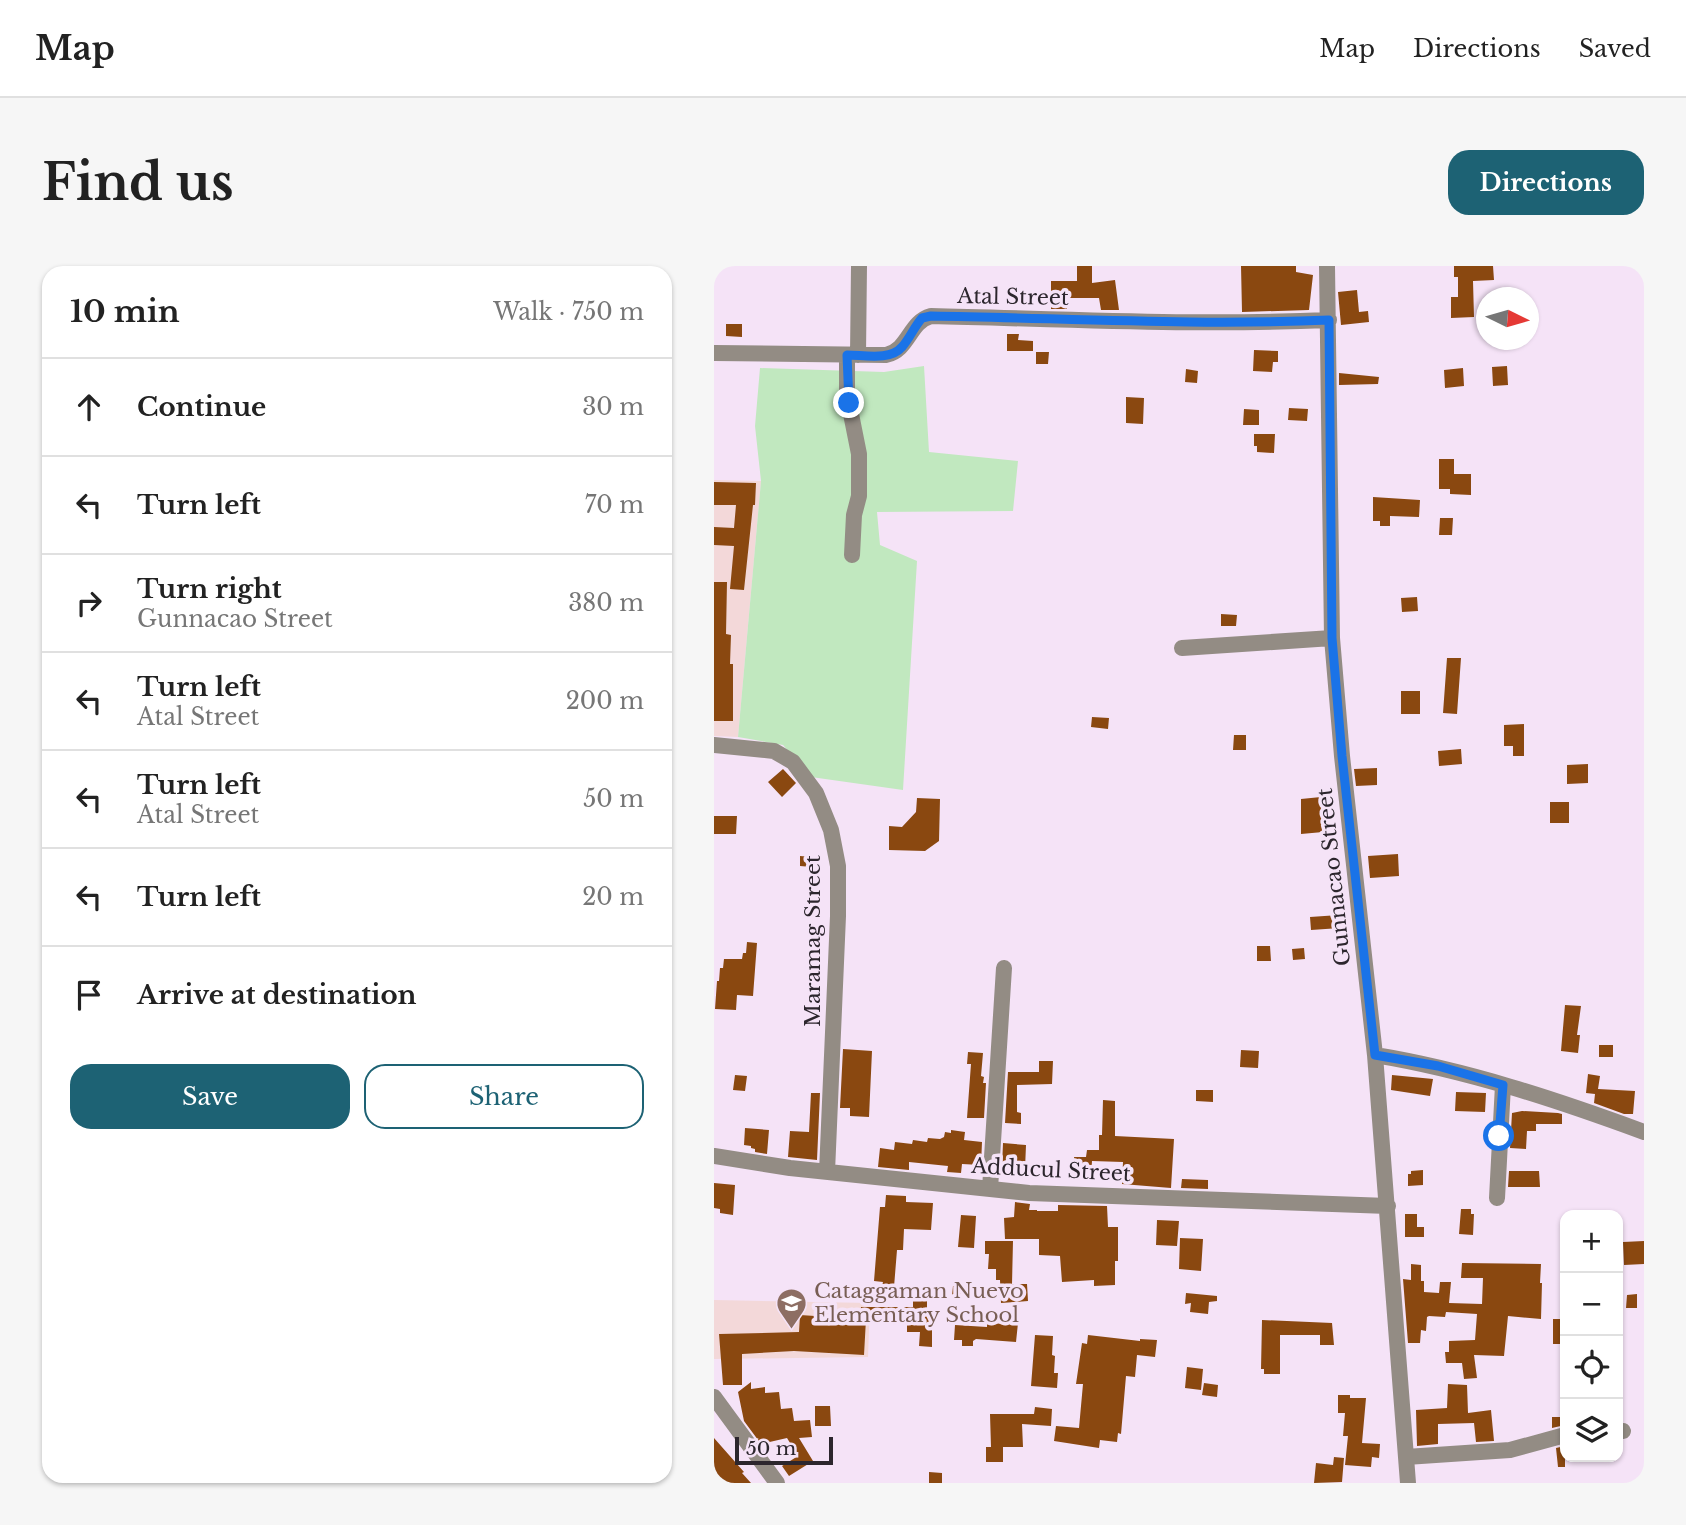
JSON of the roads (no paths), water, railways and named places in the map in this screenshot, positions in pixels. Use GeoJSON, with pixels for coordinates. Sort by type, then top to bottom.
{"type":"FeatureCollection","features":[{"type":"Feature","properties":{"kind":"street"},"geometry":{"type":"LineString","coordinates":[[852,555],[854,515],[859,496],[859,454],[847,394],[859,266]]}},
{"type":"Feature","properties":{"kind":"street","name":"Gunnacao Street"},"geometry":{"type":"LineString","coordinates":[[1327,266],[1332,638],[1343,769],[1375,1055],[1408,1483]]}},
{"type":"Feature","properties":{"kind":"street","name":"Atal Street"},"geometry":{"type":"LineString","coordinates":[[714,353],[895,353],[904,346],[922,318],[931,316],[1270,323],[1329,320]]}},
{"type":"Feature","properties":{"kind":"street"},"geometry":{"type":"LineString","coordinates":[[1182,648],[1332,638]]}},
{"type":"Feature","properties":{"kind":"street","name":"Maramag Street"},"geometry":{"type":"LineString","coordinates":[[714,744],[774,751],[793,762],[816,793],[831,830],[838,866],[838,916],[827,1172]]}},
{"type":"Feature","properties":{"kind":"street"},"geometry":{"type":"LineString","coordinates":[[990,1189],[1004,968]]}},
{"type":"Feature","properties":{"kind":"street"},"geometry":{"type":"LineString","coordinates":[[1375,1055],[1438,1066],[1600,1115],[1644,1132]]}},
{"type":"Feature","properties":{"kind":"street"},"geometry":{"type":"LineString","coordinates":[[1497,1198],[1503,1085]]}},
{"type":"Feature","properties":{"kind":"street","name":"Adducul Street"},"geometry":{"type":"LineString","coordinates":[[714,1156],[827,1172],[1029,1193],[1388,1206]]}},
{"type":"Feature","properties":{"kind":"street"},"geometry":{"type":"LineString","coordinates":[[714,1397],[777,1483]]}},
{"type":"Feature","properties":{"kind":"street"},"geometry":{"type":"LineString","coordinates":[[1406,1457],[1510,1450],[1560,1436]]}},
{"type":"Feature","properties":{"kind":"place","name":"Cataggaman Nuevo Elementary School"},"geometry":{"type":"Point","coordinates":[791,1330]}}]}
